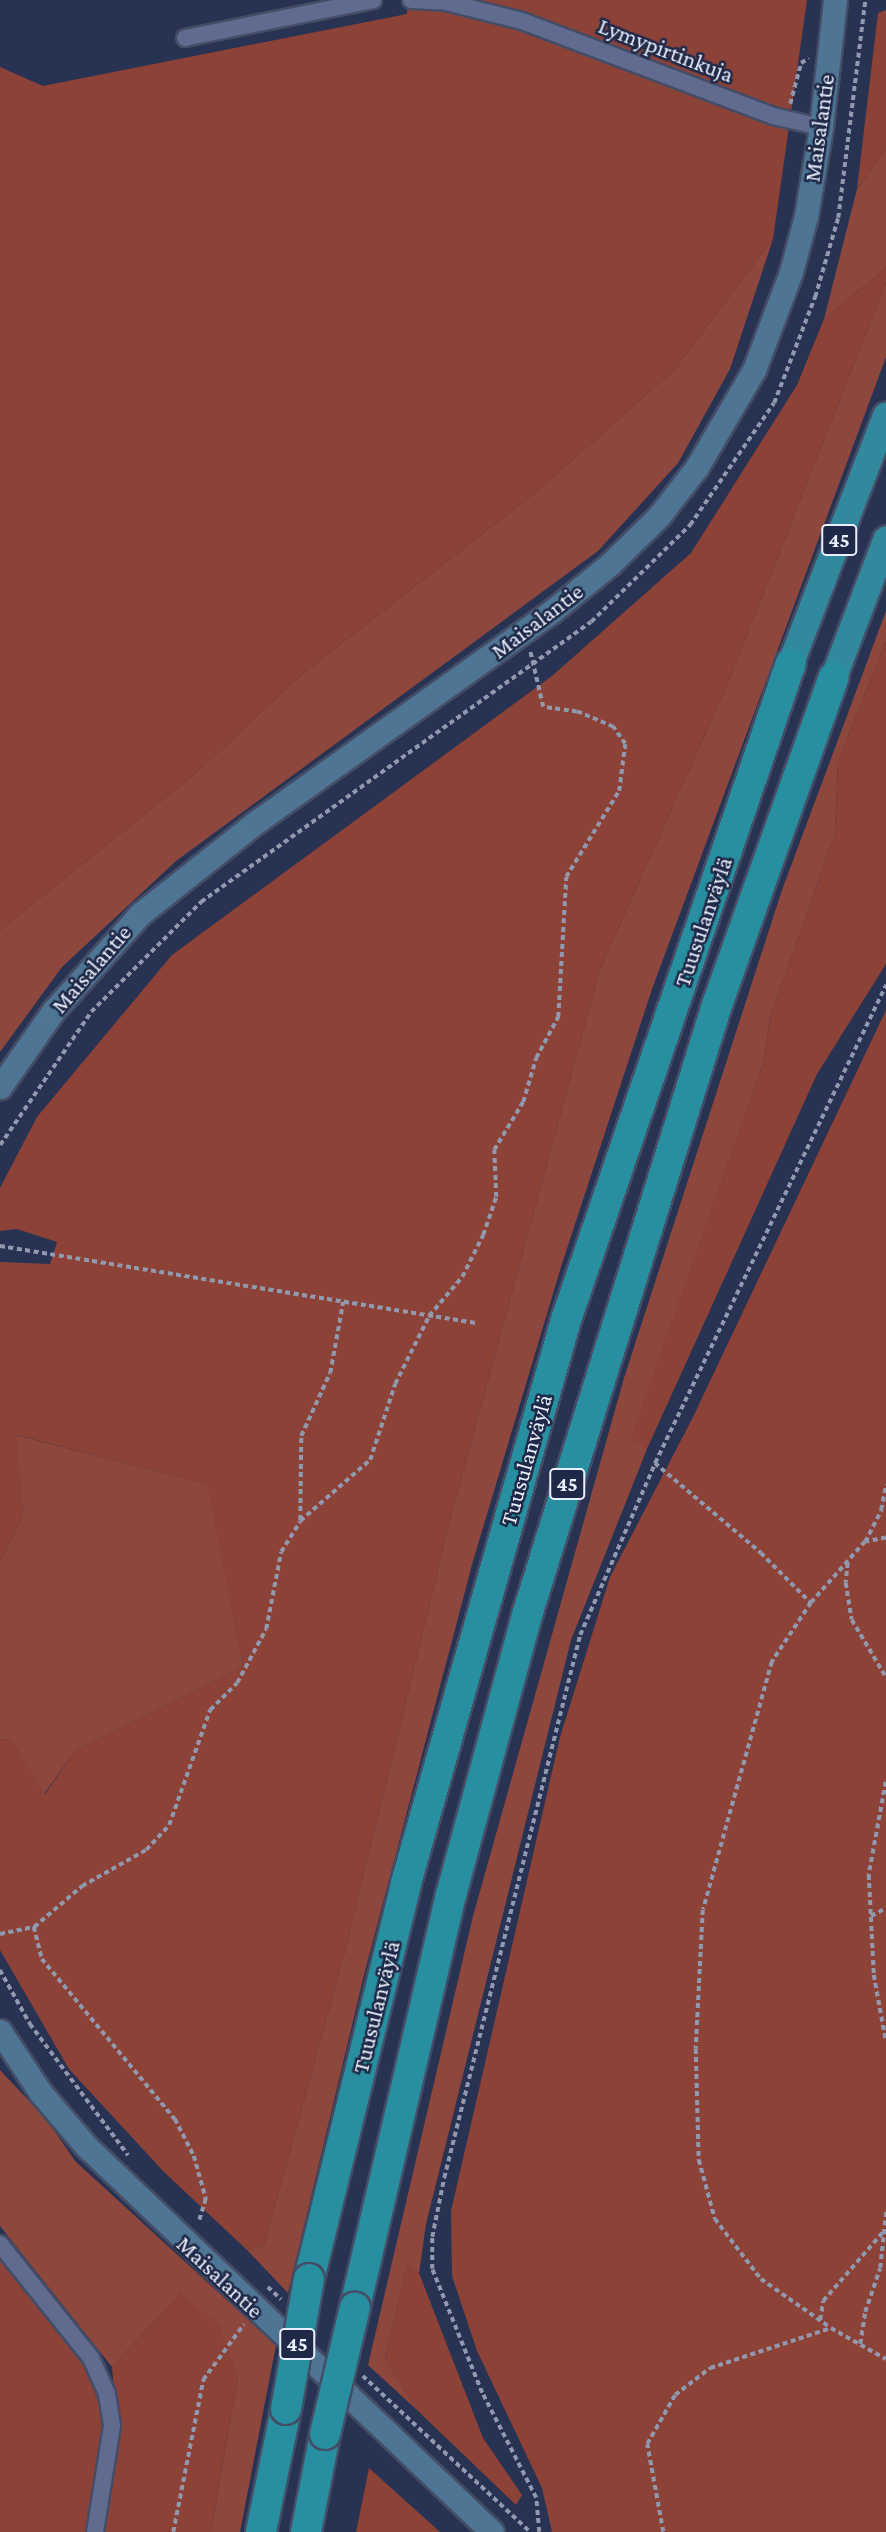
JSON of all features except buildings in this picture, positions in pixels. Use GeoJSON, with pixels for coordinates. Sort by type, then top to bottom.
{"type":"FeatureCollection","features":[{"type":"Feature","properties":{"kind":"highway","name":"Tuusulanväylä"},"geometry":{"type":"LineString","coordinates":[[261,2532],[309,2279],[407,1883],[566,1320],[791,663],[886,416]]}},
{"type":"Feature","properties":{"kind":"highway","name":"Tuusulanväylä"},"geometry":{"type":"LineString","coordinates":[[306,2532],[326,2434],[451,1895],[532,1599],[717,1005],[886,540]]}},
{"type":"Feature","properties":{"kind":"main road","name":"Maisalantie"},"geometry":{"type":"LineString","coordinates":[[0,1087],[54,1010],[140,914],[255,823],[551,612],[610,564],[659,516],[726,423],[775,322],[806,216],[821,127],[835,0]]}},
{"type":"Feature","properties":{"kind":"main road","name":"Maisalantie"},"geometry":{"type":"LineString","coordinates":[[0,2031],[40,2092],[86,2146],[492,2532]]}},
{"type":"Feature","properties":{"kind":"street"},"geometry":{"type":"LineString","coordinates":[[185,38],[373,0]]}},
{"type":"Feature","properties":{"kind":"street","name":"Lymypirtinkuja"},"geometry":{"type":"LineString","coordinates":[[411,0],[446,2],[522,20],[788,120],[821,127]]}},
{"type":"Feature","properties":{"kind":"street"},"geometry":{"type":"LineString","coordinates":[[0,2244],[92,2358],[107,2394],[112,2426],[95,2532]]}},
{"type":"Feature","properties":{"kind":"path"},"geometry":{"type":"LineString","coordinates":[[788,120],[801,63],[808,58],[829,61]]}},
{"type":"Feature","properties":{"kind":"path"},"geometry":{"type":"LineString","coordinates":[[0,1145],[91,1012],[201,902],[536,662],[543,707],[577,712],[613,727],[625,744],[619,791],[566,877],[558,1017],[536,1058],[523,1102],[494,1150],[496,1197],[483,1235],[462,1277],[429,1315],[395,1384],[370,1460],[300,1521],[282,1552],[266,1629],[237,1683],[210,1710],[169,1825],[146,1850],[82,1886],[34,1927],[0,1934]]}},
{"type":"Feature","properties":{"kind":"path"},"geometry":{"type":"LineString","coordinates":[[539,2532],[536,2498],[482,2393],[443,2301],[432,2269],[432,2237],[529,1828],[580,1635],[654,1463],[886,985]]}},
{"type":"Feature","properties":{"kind":"path"},"geometry":{"type":"LineString","coordinates":[[0,1246],[475,1323]]}},
{"type":"Feature","properties":{"kind":"path"},"geometry":{"type":"LineString","coordinates":[[300,1521],[301,1436],[330,1373],[342,1302]]}},
{"type":"Feature","properties":{"kind":"path"},"geometry":{"type":"LineString","coordinates":[[654,1463],[761,1552],[811,1603]]}},
{"type":"Feature","properties":{"kind":"path"},"geometry":{"type":"LineString","coordinates":[[886,1484],[881,1510],[865,1542],[811,1603],[772,1662],[703,1910],[696,2049],[699,2160],[715,2219],[761,2278],[831,2328],[886,2359]]}},
{"type":"Feature","properties":{"kind":"path"},"geometry":{"type":"LineString","coordinates":[[865,1542],[886,1538]]}},
{"type":"Feature","properties":{"kind":"path"},"geometry":{"type":"LineString","coordinates":[[848,1560],[846,1583],[852,1620],[886,1677]]}},
{"type":"Feature","properties":{"kind":"path"},"geometry":{"type":"LineString","coordinates":[[886,1782],[869,1875],[874,1975],[886,2041]]}},
{"type":"Feature","properties":{"kind":"path"},"geometry":{"type":"LineString","coordinates":[[871,1916],[886,1908]]}},
{"type":"Feature","properties":{"kind":"path"},"geometry":{"type":"LineString","coordinates":[[34,1927],[42,1958],[175,2119],[194,2156],[205,2199],[199,2222]]}},
{"type":"Feature","properties":{"kind":"path"},"geometry":{"type":"LineString","coordinates":[[0,1970],[59,2065],[136,2162]]}},
{"type":"Feature","properties":{"kind":"path"},"geometry":{"type":"LineString","coordinates":[[860,2344],[865,2312],[880,2268],[886,2211]]}},
{"type":"Feature","properties":{"kind":"path"},"geometry":{"type":"LineString","coordinates":[[190,2213],[209,2231]]}},
{"type":"Feature","properties":{"kind":"path"},"geometry":{"type":"LineString","coordinates":[[820,2320],[823,2301],[884,2230]]}},
{"type":"Feature","properties":{"kind":"path"},"geometry":{"type":"LineString","coordinates":[[266,2285],[283,2301]]}},
{"type":"Feature","properties":{"kind":"path"},"geometry":{"type":"LineString","coordinates":[[173,2532],[203,2380],[235,2331],[259,2313],[273,2292]]}},
{"type":"Feature","properties":{"kind":"path"},"geometry":{"type":"LineString","coordinates":[[663,2532],[646,2444],[675,2395],[710,2368],[831,2328]]}},
{"type":"Feature","properties":{"kind":"path"},"geometry":{"type":"LineString","coordinates":[[360,2373],[530,2532]]}},
{"type":"Feature","properties":{"kind":"shaded area"},"geometry":{"type":"Polygon","coordinates":[[[408,0],[807,0],[773,239],[674,370],[536,492],[301,675],[196,773],[0,930],[0,67],[43,86],[407,14],[408,0]]]}},
{"type":"Feature","properties":{"kind":"shaded area"},"geometry":{"type":"Polygon","coordinates":[[[886,10],[886,149],[857,189],[878,13],[886,10]]]}},
{"type":"Feature","properties":{"kind":"shaded area"},"geometry":{"type":"Polygon","coordinates":[[[886,149],[886,268],[824,319],[857,189],[886,149]]]}},
{"type":"Feature","properties":{"kind":"shaded area"},"geometry":{"type":"Polygon","coordinates":[[[773,239],[730,369],[678,463],[598,551],[176,861],[62,967],[0,1052],[0,930],[196,773],[301,675],[536,492],[674,370],[773,239]]]}},
{"type":"Feature","properties":{"kind":"shaded area"},"geometry":{"type":"Polygon","coordinates":[[[886,268],[886,283],[727,685],[600,969],[452,1512],[345,1951],[264,2245],[247,2250],[164,2172],[69,2069],[0,1950],[0,1739],[11,1740],[45,1794],[75,1751],[243,1667],[207,1484],[17,1435],[23,1515],[0,1562],[0,1262],[50,1264],[57,1242],[17,1229],[0,1231],[0,1188],[37,1117],[172,955],[552,676],[691,553],[797,385],[824,319],[886,268]]]}},
{"type":"Feature","properties":{"kind":"shaded area"},"geometry":{"type":"Polygon","coordinates":[[[886,283],[886,357],[652,989],[561,1267],[473,1561],[364,1975],[288,2293],[247,2250],[264,2245],[345,1951],[452,1512],[600,969],[727,685],[886,283]]]}},
{"type":"Feature","properties":{"kind":"shaded area"},"geometry":{"type":"Polygon","coordinates":[[[886,611],[886,642],[838,761],[835,834],[770,1018],[764,1061],[632,1436],[647,1449],[571,1640],[426,2224],[419,2273],[407,2264],[385,2359],[418,2411],[368,2365],[473,1916],[624,1378],[782,890],[886,611]]]}},
{"type":"Feature","properties":{"kind":"shaded area"},"geometry":{"type":"Polygon","coordinates":[[[886,642],[886,964],[817,1074],[647,1449],[631,1437],[764,1061],[770,1018],[835,834],[838,761],[886,642]]]}},
{"type":"Feature","properties":{"kind":"shaded area"},"geometry":{"type":"Polygon","coordinates":[[[886,1010],[886,2532],[552,2532],[542,2488],[477,2351],[452,2276],[451,2211],[560,1737],[610,1577],[693,1417],[886,1010]]]}},
{"type":"Feature","properties":{"kind":"shaded area"},"geometry":{"type":"Polygon","coordinates":[[[16,1435],[208,1484],[243,1667],[75,1751],[44,1794],[11,1740],[0,1739],[0,1562],[23,1515],[16,1435]]]}},
{"type":"Feature","properties":{"kind":"shaded area"},"geometry":{"type":"Polygon","coordinates":[[[0,2070],[47,2120],[75,2161],[276,2345],[240,2532],[211,2532],[238,2375],[181,2294],[112,2367],[0,2226],[0,2070]]]}},
{"type":"Feature","properties":{"kind":"shaded area"},"geometry":{"type":"Polygon","coordinates":[[[0,2259],[57,2326],[83,2364],[107,2421],[89,2532],[0,2532],[0,2259]]]}},
{"type":"Feature","properties":{"kind":"shaded area"},"geometry":{"type":"Polygon","coordinates":[[[407,2263],[419,2273],[483,2438],[522,2495],[516,2505],[418,2411],[385,2359],[407,2263]]]}},
{"type":"Feature","properties":{"kind":"shaded area"},"geometry":{"type":"Polygon","coordinates":[[[181,2294],[219,2325],[238,2375],[211,2532],[102,2532],[119,2445],[112,2367],[181,2294]]]}},
{"type":"Feature","properties":{"kind":"shaded area"},"geometry":{"type":"Polygon","coordinates":[[[369,2468],[440,2532],[356,2532],[369,2468]]]}}]}
